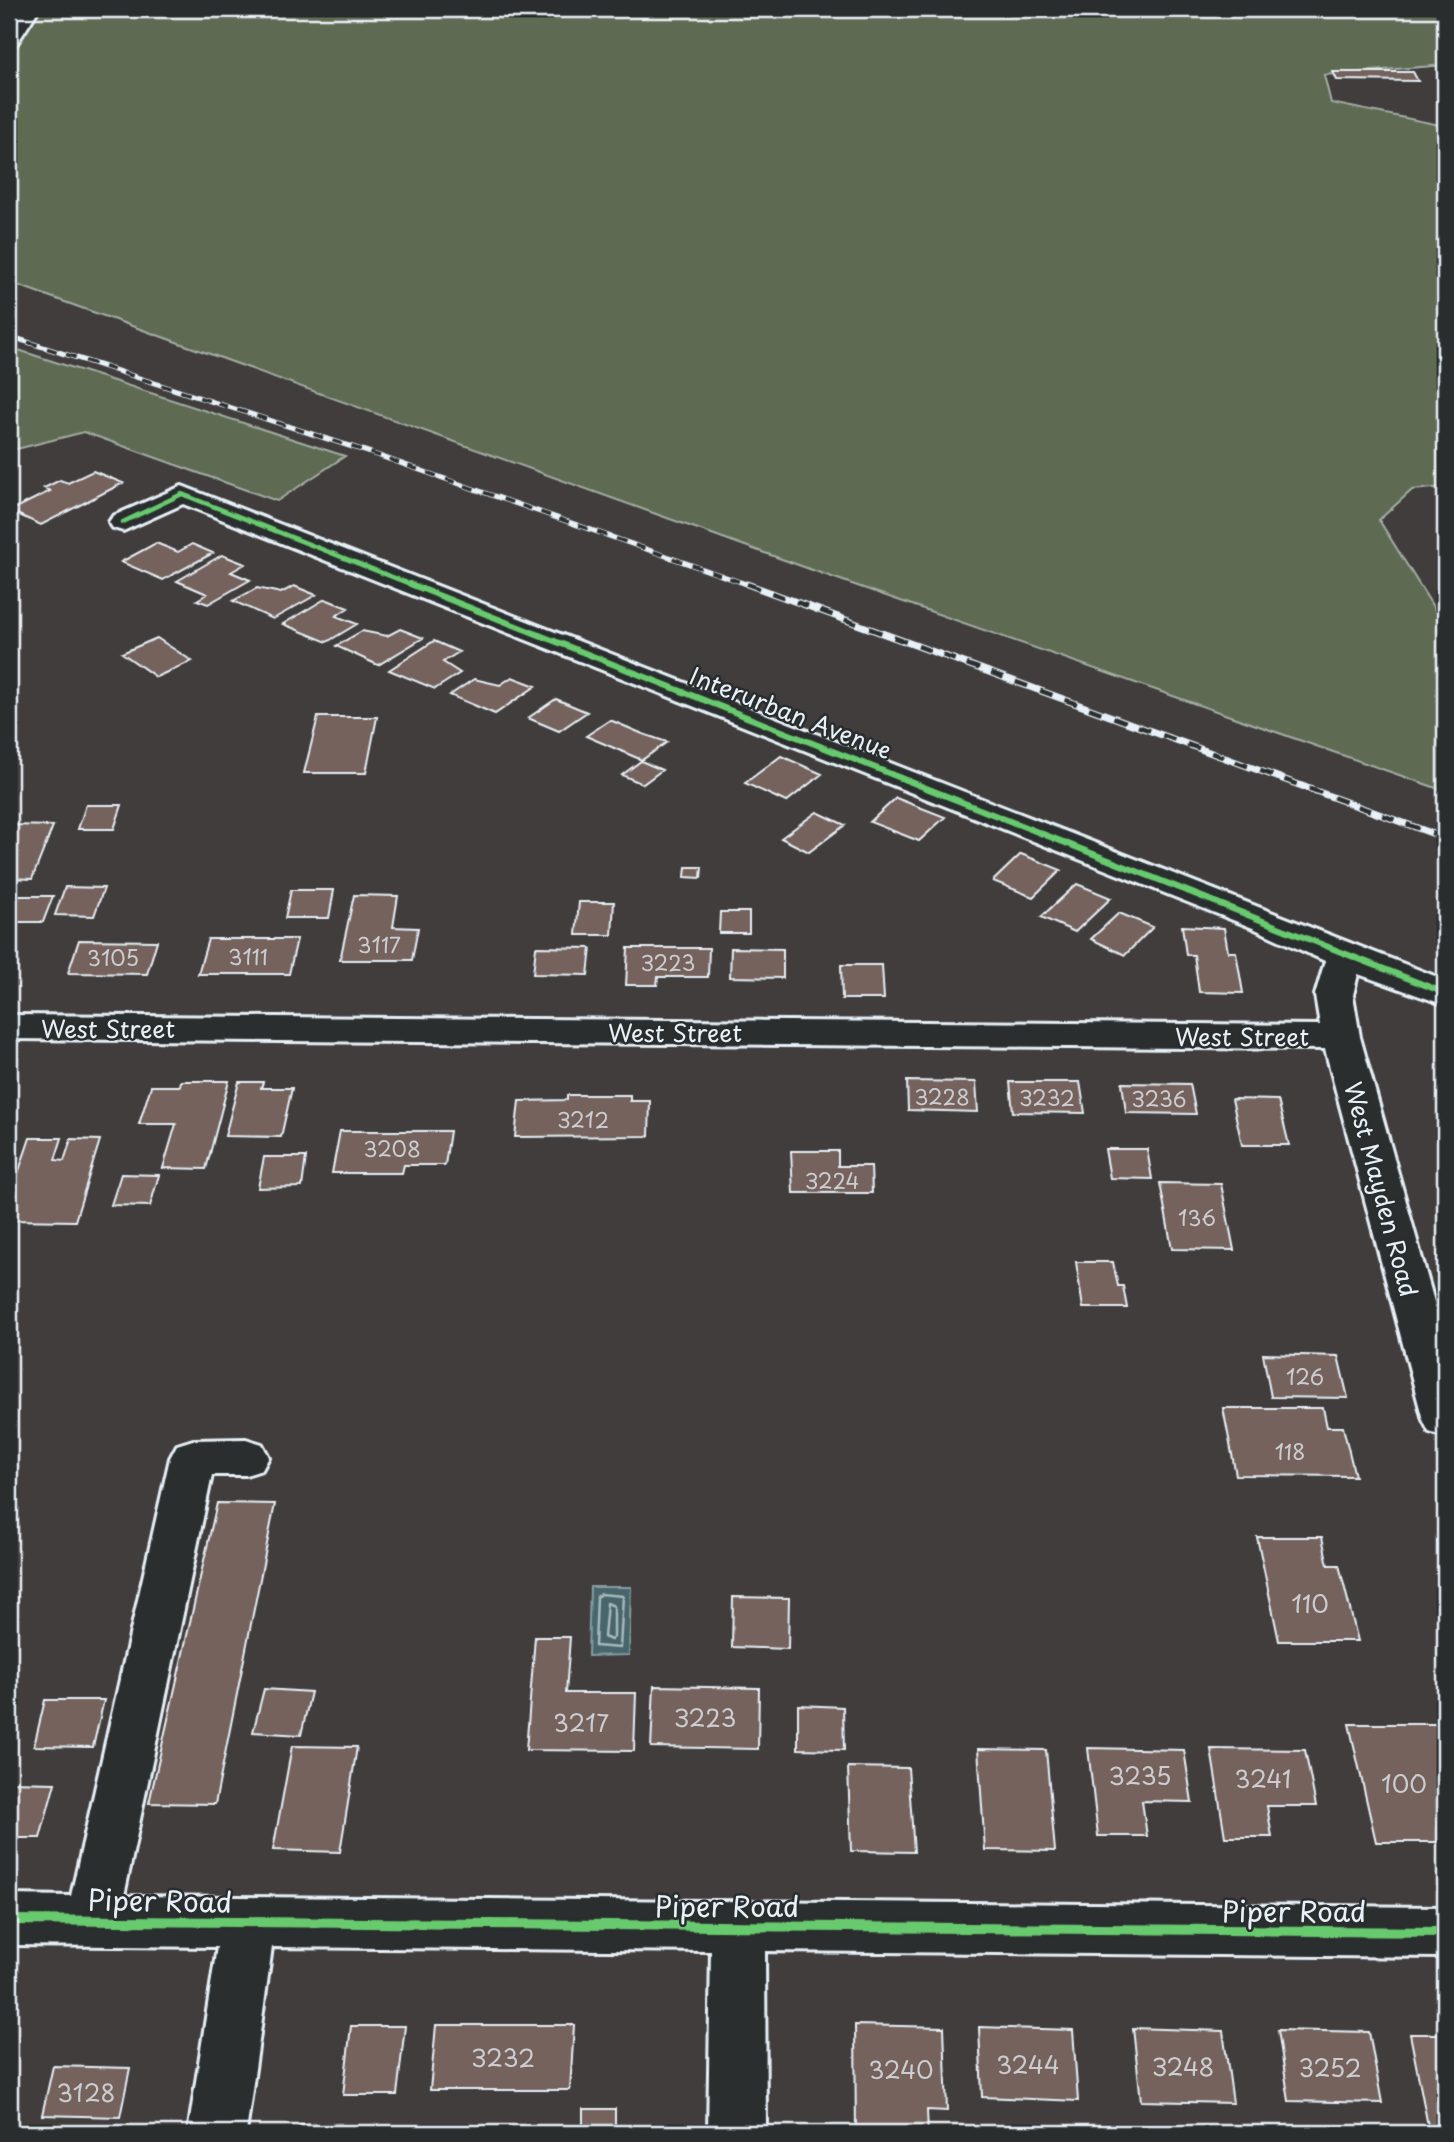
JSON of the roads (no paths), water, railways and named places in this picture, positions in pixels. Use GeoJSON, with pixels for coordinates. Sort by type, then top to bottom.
{"type":"FeatureCollection","features":[{"type":"Feature","properties":{"kind":"street"},"geometry":{"type":"LineString","coordinates":[[9,41],[30,9]]}},
{"type":"Feature","properties":{"kind":"street","name":"Interurban Avenue"},"geometry":{"type":"LineString","coordinates":[[123,522],[182,494],[1266,920],[1345,956],[1445,993]]}},
{"type":"Feature","properties":{"kind":"street","name":"West Mayden Road"},"geometry":{"type":"LineString","coordinates":[[1345,956],[1334,995],[1341,1037],[1445,1420]]}},
{"type":"Feature","properties":{"kind":"street","name":"West Street"},"geometry":{"type":"LineString","coordinates":[[9,1027],[1341,1037]]}},
{"type":"Feature","properties":{"kind":"street"},"geometry":{"type":"LineString","coordinates":[[92,1921],[193,1458],[246,1457]]}},
{"type":"Feature","properties":{"kind":"street","name":"Piper Road"},"geometry":{"type":"LineString","coordinates":[[9,1920],[1445,1932]]}},
{"type":"Feature","properties":{"kind":"street"},"geometry":{"type":"LineString","coordinates":[[217,2133],[248,1923]]}},
{"type":"Feature","properties":{"kind":"street"},"geometry":{"type":"LineString","coordinates":[[737,2133],[738,1927]]}},
{"type":"Feature","properties":{"kind":"water"},"geometry":{"type":"Polygon","coordinates":[[[590,1587],[631,1587],[629,1655],[588,1656],[590,1587]]]}},
{"type":"Feature","properties":{"kind":"railway"},"geometry":{"type":"LineString","coordinates":[[9,336],[371,453],[752,586]]}},
{"type":"Feature","properties":{"kind":"railway"},"geometry":{"type":"LineString","coordinates":[[747,584],[1445,838]]}}]}
